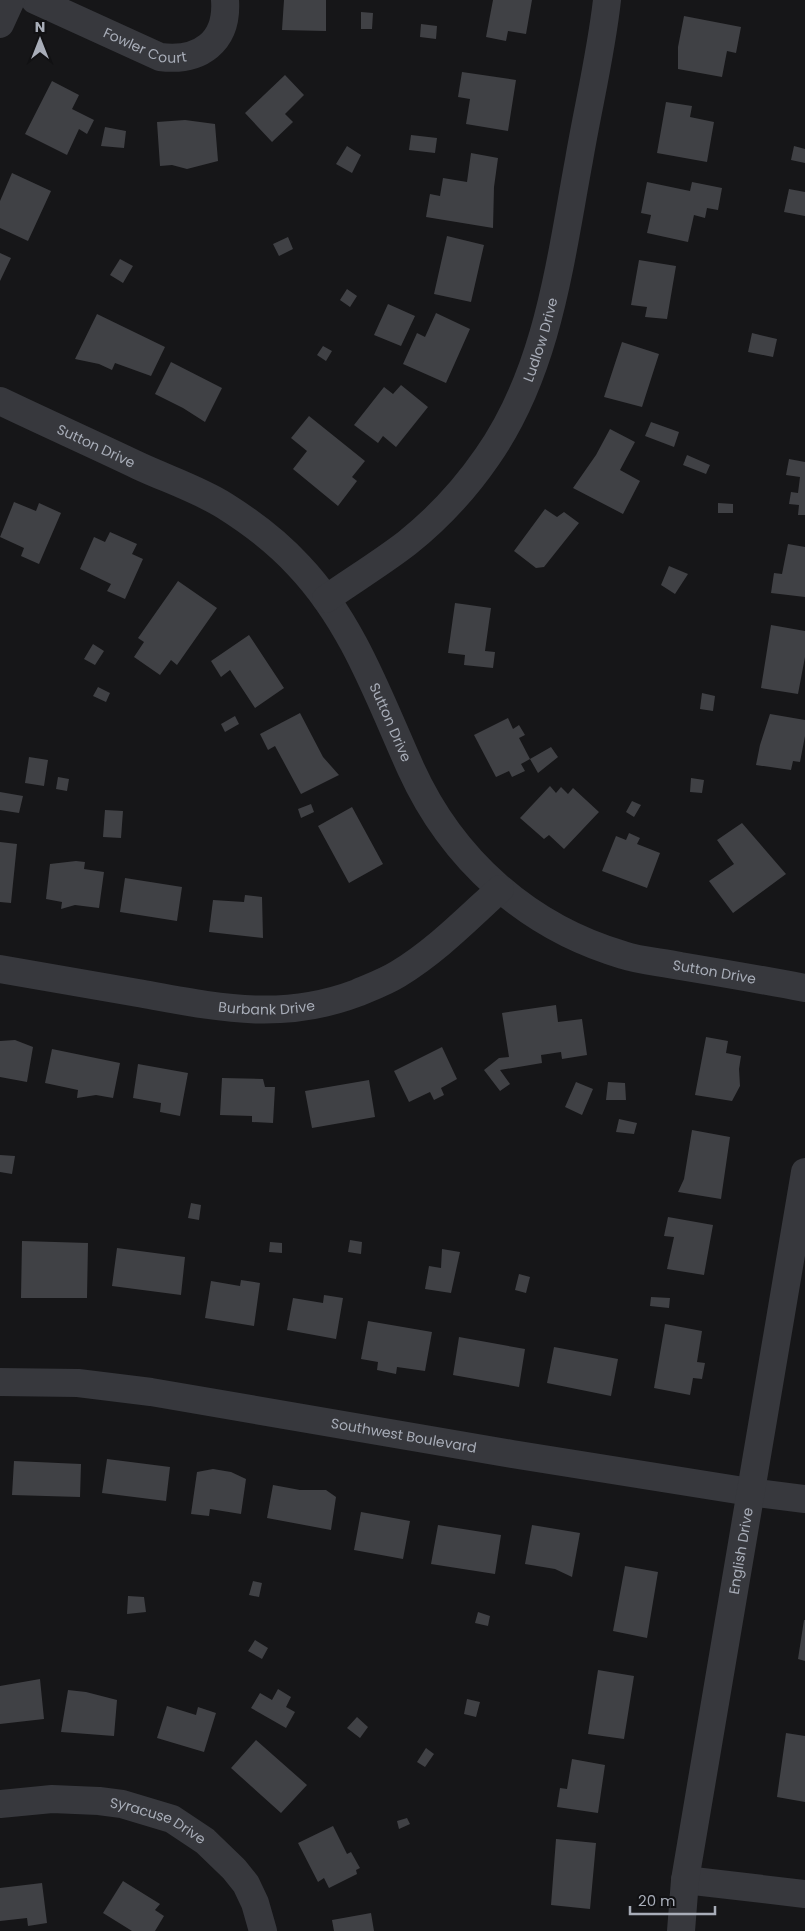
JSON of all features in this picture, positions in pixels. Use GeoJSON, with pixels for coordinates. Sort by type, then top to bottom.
{"type":"FeatureCollection","features":[{"type":"Feature","properties":{"kind":"street"},"geometry":{"type":"LineString","coordinates":[[0,24],[11,0]]}},
{"type":"Feature","properties":{"kind":"street","name":"Fowler Court"},"geometry":{"type":"LineString","coordinates":[[35,0],[160,57],[176,59],[188,57],[210,45],[223,25],[225,0]]}},
{"type":"Feature","properties":{"kind":"street","name":"Ludlow Drive"},"geometry":{"type":"LineString","coordinates":[[326,599],[406,543],[450,503],[486,458],[512,416],[535,362],[544,334],[561,254],[608,0]]}},
{"type":"Feature","properties":{"kind":"street","name":"Sutton Drive"},"geometry":{"type":"LineString","coordinates":[[0,401],[223,505],[263,532],[300,566],[326,599],[348,632],[370,674],[413,773],[440,822],[484,876],[524,909],[592,944],[624,956],[805,988]]}},
{"type":"Feature","properties":{"kind":"street","name":"Burbank Drive"},"geometry":{"type":"LineString","coordinates":[[0,970],[217,1007],[266,1010],[291,1009],[339,1000],[377,985],[398,974],[438,945],[500,889]]}},
{"type":"Feature","properties":{"kind":"street","name":"English Drive"},"geometry":{"type":"LineString","coordinates":[[681,1931],[685,1880],[805,1172]]}},
{"type":"Feature","properties":{"kind":"street","name":"Southwest Boulevard"},"geometry":{"type":"LineString","coordinates":[[0,1382],[78,1383],[151,1392],[512,1454],[750,1492],[805,1498]]}},
{"type":"Feature","properties":{"kind":"street","name":"Syracuse Drive"},"geometry":{"type":"LineString","coordinates":[[0,1804],[52,1799],[99,1801],[122,1804],[172,1819],[205,1841],[234,1869],[246,1884],[263,1931]]}},
{"type":"Feature","properties":{"kind":"street"},"geometry":{"type":"LineString","coordinates":[[685,1880],[805,1894]]}},
{"type":"Feature","properties":{"kind":"building"},"geometry":{"type":"Polygon","coordinates":[[[284,0],[326,0],[326,31],[282,30],[284,0]]]}},
{"type":"Feature","properties":{"kind":"building"},"geometry":{"type":"Polygon","coordinates":[[[493,0],[532,0],[526,34],[508,31],[506,41],[486,37],[493,0]]]}},
{"type":"Feature","properties":{"kind":"building"},"geometry":{"type":"Polygon","coordinates":[[[361,12],[373,13],[372,29],[361,29],[361,12]]]}},
{"type":"Feature","properties":{"kind":"building"},"geometry":{"type":"Polygon","coordinates":[[[684,16],[741,27],[736,53],[727,51],[722,77],[678,69],[678,47],[684,16]]]}},
{"type":"Feature","properties":{"kind":"building"},"geometry":{"type":"Polygon","coordinates":[[[421,24],[437,26],[436,39],[420,37],[421,24]]]}},
{"type":"Feature","properties":{"kind":"building"},"geometry":{"type":"Polygon","coordinates":[[[462,72],[516,80],[508,131],[466,124],[470,99],[458,97],[462,72]]]}},
{"type":"Feature","properties":{"kind":"building"},"geometry":{"type":"Polygon","coordinates":[[[285,75],[304,95],[285,114],[293,122],[272,142],[245,113],[285,75]]]}},
{"type":"Feature","properties":{"kind":"building"},"geometry":{"type":"Polygon","coordinates":[[[52,81],[79,95],[72,109],[94,120],[87,134],[79,129],[67,155],[25,134],[52,81]]]}},
{"type":"Feature","properties":{"kind":"building"},"geometry":{"type":"Polygon","coordinates":[[[666,102],[692,106],[690,117],[714,122],[707,162],[657,153],[666,102]]]}},
{"type":"Feature","properties":{"kind":"building"},"geometry":{"type":"Polygon","coordinates":[[[185,120],[215,124],[218,161],[187,169],[172,165],[160,166],[157,122],[185,120]]]}},
{"type":"Feature","properties":{"kind":"building"},"geometry":{"type":"Polygon","coordinates":[[[105,127],[126,131],[124,148],[101,146],[105,127]]]}},
{"type":"Feature","properties":{"kind":"building"},"geometry":{"type":"Polygon","coordinates":[[[411,135],[437,138],[435,153],[409,150],[411,135]]]}},
{"type":"Feature","properties":{"kind":"building"},"geometry":{"type":"Polygon","coordinates":[[[347,146],[361,155],[352,173],[336,164],[347,146]]]}},
{"type":"Feature","properties":{"kind":"building"},"geometry":{"type":"Polygon","coordinates":[[[794,146],[805,149],[805,163],[791,160],[794,146]]]}},
{"type":"Feature","properties":{"kind":"building"},"geometry":{"type":"Polygon","coordinates":[[[471,153],[498,158],[494,187],[493,228],[426,217],[430,194],[440,196],[443,178],[467,182],[471,153]]]}},
{"type":"Feature","properties":{"kind":"building"},"geometry":{"type":"Polygon","coordinates":[[[12,173],[51,191],[28,241],[0,228],[0,201],[12,173]]]}},
{"type":"Feature","properties":{"kind":"building"},"geometry":{"type":"Polygon","coordinates":[[[647,182],[690,191],[692,182],[722,188],[718,210],[707,208],[705,218],[694,215],[688,242],[647,233],[651,215],[641,213],[647,182]]]}},
{"type":"Feature","properties":{"kind":"building"},"geometry":{"type":"Polygon","coordinates":[[[789,189],[805,192],[805,216],[784,212],[789,189]]]}},
{"type":"Feature","properties":{"kind":"building"},"geometry":{"type":"Polygon","coordinates":[[[447,236],[484,245],[471,302],[434,294],[447,236]]]}},
{"type":"Feature","properties":{"kind":"building"},"geometry":{"type":"Polygon","coordinates":[[[288,237],[293,249],[279,256],[273,244],[288,237]]]}},
{"type":"Feature","properties":{"kind":"building"},"geometry":{"type":"Polygon","coordinates":[[[0,253],[11,258],[0,281],[0,253]]]}},
{"type":"Feature","properties":{"kind":"building"},"geometry":{"type":"Polygon","coordinates":[[[120,259],[133,266],[123,283],[110,275],[120,259]]]}},
{"type":"Feature","properties":{"kind":"building"},"geometry":{"type":"Polygon","coordinates":[[[639,260],[676,266],[667,319],[645,317],[647,307],[631,305],[639,260]]]}},
{"type":"Feature","properties":{"kind":"building"},"geometry":{"type":"Polygon","coordinates":[[[347,289],[357,296],[350,307],[340,300],[347,289]]]}},
{"type":"Feature","properties":{"kind":"building"},"geometry":{"type":"Polygon","coordinates":[[[388,304],[415,316],[401,346],[374,335],[388,304]]]}},
{"type":"Feature","properties":{"kind":"building"},"geometry":{"type":"Polygon","coordinates":[[[436,313],[470,329],[446,383],[403,364],[417,333],[425,337],[436,313]]]}},
{"type":"Feature","properties":{"kind":"building"},"geometry":{"type":"Polygon","coordinates":[[[97,314],[165,347],[151,376],[115,363],[112,370],[99,364],[75,359],[97,314]]]}},
{"type":"Feature","properties":{"kind":"building"},"geometry":{"type":"Polygon","coordinates":[[[752,333],[777,339],[773,357],[748,352],[752,333]]]}},
{"type":"Feature","properties":{"kind":"building"},"geometry":{"type":"Polygon","coordinates":[[[622,342],[659,354],[642,407],[604,397],[622,342]]]}},
{"type":"Feature","properties":{"kind":"building"},"geometry":{"type":"Polygon","coordinates":[[[323,346],[332,351],[326,361],[317,355],[323,346]]]}},
{"type":"Feature","properties":{"kind":"building"},"geometry":{"type":"Polygon","coordinates":[[[171,362],[222,388],[205,422],[155,394],[171,362]]]}},
{"type":"Feature","properties":{"kind":"building"},"geometry":{"type":"Polygon","coordinates":[[[401,385],[428,407],[396,447],[383,436],[378,443],[354,425],[384,387],[393,394],[401,385]]]}},
{"type":"Feature","properties":{"kind":"building"},"geometry":{"type":"Polygon","coordinates":[[[309,416],[365,461],[352,477],[357,481],[338,506],[293,469],[307,451],[291,438],[309,416]]]}},
{"type":"Feature","properties":{"kind":"building"},"geometry":{"type":"Polygon","coordinates":[[[651,422],[679,432],[674,447],[645,436],[651,422]]]}},
{"type":"Feature","properties":{"kind":"building"},"geometry":{"type":"Polygon","coordinates":[[[610,429],[635,442],[620,470],[640,481],[623,514],[573,488],[596,455],[610,429]]]}},
{"type":"Feature","properties":{"kind":"building"},"geometry":{"type":"Polygon","coordinates":[[[687,455],[710,465],[706,474],[683,465],[687,455]]]}},
{"type":"Feature","properties":{"kind":"building"},"geometry":{"type":"Polygon","coordinates":[[[789,459],[805,462],[805,515],[798,515],[799,505],[789,504],[791,492],[798,493],[800,477],[786,475],[789,459]]]}},
{"type":"Feature","properties":{"kind":"building"},"geometry":{"type":"Polygon","coordinates":[[[14,502],[36,511],[39,503],[61,513],[39,564],[21,556],[24,548],[0,537],[14,502]]]}},
{"type":"Feature","properties":{"kind":"building"},"geometry":{"type":"Polygon","coordinates":[[[718,503],[733,504],[733,513],[718,513],[718,503]]]}},
{"type":"Feature","properties":{"kind":"building"},"geometry":{"type":"Polygon","coordinates":[[[545,509],[557,517],[564,512],[579,523],[544,567],[536,568],[514,551],[545,509]]]}},
{"type":"Feature","properties":{"kind":"building"},"geometry":{"type":"Polygon","coordinates":[[[110,532],[137,544],[132,554],[143,559],[125,599],[107,591],[111,584],[80,569],[94,537],[105,542],[110,532]]]}},
{"type":"Feature","properties":{"kind":"building"},"geometry":{"type":"Polygon","coordinates":[[[788,544],[805,547],[805,597],[771,593],[774,573],[782,574],[788,544]]]}},
{"type":"Feature","properties":{"kind":"building"},"geometry":{"type":"Polygon","coordinates":[[[669,566],[688,574],[675,594],[661,585],[669,566]]]}},
{"type":"Feature","properties":{"kind":"building"},"geometry":{"type":"Polygon","coordinates":[[[178,581],[217,608],[177,665],[171,660],[160,675],[134,657],[144,642],[138,638],[178,581]]]}},
{"type":"Feature","properties":{"kind":"building"},"geometry":{"type":"Polygon","coordinates":[[[455,603],[491,608],[485,651],[495,652],[493,668],[464,665],[465,655],[448,653],[455,603]]]}},
{"type":"Feature","properties":{"kind":"building"},"geometry":{"type":"Polygon","coordinates":[[[771,625],[805,631],[805,657],[798,694],[761,688],[771,625]]]}},
{"type":"Feature","properties":{"kind":"building"},"geometry":{"type":"Polygon","coordinates":[[[249,635],[284,688],[255,708],[230,670],[221,677],[211,661],[249,635]]]}},
{"type":"Feature","properties":{"kind":"building"},"geometry":{"type":"Polygon","coordinates":[[[93,644],[104,651],[95,665],[84,659],[93,644]]]}},
{"type":"Feature","properties":{"kind":"building"},"geometry":{"type":"Polygon","coordinates":[[[98,687],[110,693],[106,702],[93,696],[98,687]]]}},
{"type":"Feature","properties":{"kind":"building"},"geometry":{"type":"Polygon","coordinates":[[[702,693],[715,696],[713,711],[700,709],[702,693]]]}},
{"type":"Feature","properties":{"kind":"building"},"geometry":{"type":"Polygon","coordinates":[[[300,713],[323,757],[339,775],[301,794],[275,746],[268,750],[260,734],[300,713]]]}},
{"type":"Feature","properties":{"kind":"building"},"geometry":{"type":"Polygon","coordinates":[[[770,714],[805,720],[805,736],[800,762],[793,761],[791,770],[756,765],[770,714]]]}},
{"type":"Feature","properties":{"kind":"building"},"geometry":{"type":"Polygon","coordinates":[[[235,716],[239,724],[225,732],[221,724],[235,716]]]}},
{"type":"Feature","properties":{"kind":"building"},"geometry":{"type":"Polygon","coordinates":[[[508,718],[513,729],[519,725],[525,735],[519,738],[530,759],[521,764],[525,771],[512,777],[509,771],[496,777],[474,735],[508,718]]]}},
{"type":"Feature","properties":{"kind":"building"},"geometry":{"type":"Polygon","coordinates":[[[551,747],[558,757],[538,773],[530,759],[551,747]]]}},
{"type":"Feature","properties":{"kind":"building"},"geometry":{"type":"Polygon","coordinates":[[[29,757],[48,760],[44,786],[25,783],[29,757]]]}},
{"type":"Feature","properties":{"kind":"building"},"geometry":{"type":"Polygon","coordinates":[[[58,777],[69,779],[67,791],[56,789],[58,777]]]}},
{"type":"Feature","properties":{"kind":"building"},"geometry":{"type":"Polygon","coordinates":[[[691,778],[704,780],[702,793],[690,792],[691,778]]]}},
{"type":"Feature","properties":{"kind":"building"},"geometry":{"type":"Polygon","coordinates":[[[550,786],[556,793],[561,787],[568,794],[573,788],[599,812],[564,849],[549,835],[544,839],[520,818],[550,786]]]}},
{"type":"Feature","properties":{"kind":"building"},"geometry":{"type":"Polygon","coordinates":[[[0,792],[23,796],[19,813],[0,810],[0,792]]]}},
{"type":"Feature","properties":{"kind":"building"},"geometry":{"type":"Polygon","coordinates":[[[632,801],[641,805],[634,817],[626,812],[632,801]]]}},
{"type":"Feature","properties":{"kind":"building"},"geometry":{"type":"Polygon","coordinates":[[[311,804],[314,812],[301,818],[298,809],[311,804]]]}},
{"type":"Feature","properties":{"kind":"building"},"geometry":{"type":"Polygon","coordinates":[[[352,807],[383,864],[349,883],[318,826],[352,807]]]}},
{"type":"Feature","properties":{"kind":"building"},"geometry":{"type":"Polygon","coordinates":[[[105,810],[123,811],[121,838],[103,837],[105,810]]]}},
{"type":"Feature","properties":{"kind":"building"},"geometry":{"type":"Polygon","coordinates":[[[742,823],[786,874],[733,913],[709,881],[734,864],[717,840],[742,823]]]}},
{"type":"Feature","properties":{"kind":"building"},"geometry":{"type":"Polygon","coordinates":[[[629,833],[640,838],[637,844],[660,853],[647,888],[602,871],[616,836],[626,840],[629,833]]]}},
{"type":"Feature","properties":{"kind":"building"},"geometry":{"type":"Polygon","coordinates":[[[0,842],[17,844],[11,903],[0,902],[0,842]]]}},
{"type":"Feature","properties":{"kind":"building"},"geometry":{"type":"Polygon","coordinates":[[[76,861],[85,862],[84,869],[104,872],[99,908],[75,905],[61,909],[62,902],[46,899],[50,864],[76,861]]]}},
{"type":"Feature","properties":{"kind":"building"},"geometry":{"type":"Polygon","coordinates":[[[125,878],[182,887],[177,921],[120,912],[125,878]]]}},
{"type":"Feature","properties":{"kind":"building"},"geometry":{"type":"Polygon","coordinates":[[[245,895],[262,897],[263,938],[209,932],[213,900],[244,902],[245,895]]]}},
{"type":"Feature","properties":{"kind":"building"},"geometry":{"type":"Polygon","coordinates":[[[556,1005],[558,1022],[582,1019],[587,1055],[562,1059],[561,1052],[541,1055],[542,1063],[500,1070],[510,1084],[500,1091],[484,1070],[499,1058],[509,1057],[502,1013],[556,1005]]]}},
{"type":"Feature","properties":{"kind":"building"},"geometry":{"type":"Polygon","coordinates":[[[706,1037],[728,1041],[726,1053],[741,1056],[739,1069],[740,1086],[732,1101],[695,1095],[706,1037]]]}},
{"type":"Feature","properties":{"kind":"building"},"geometry":{"type":"Polygon","coordinates":[[[15,1040],[33,1047],[27,1082],[0,1077],[0,1041],[15,1040]]]}},
{"type":"Feature","properties":{"kind":"building"},"geometry":{"type":"Polygon","coordinates":[[[442,1047],[457,1079],[441,1088],[444,1095],[434,1100],[430,1092],[409,1102],[394,1071],[442,1047]]]}},
{"type":"Feature","properties":{"kind":"building"},"geometry":{"type":"Polygon","coordinates":[[[52,1049],[120,1063],[113,1098],[96,1095],[77,1098],[78,1090],[45,1083],[52,1049]]]}},
{"type":"Feature","properties":{"kind":"building"},"geometry":{"type":"Polygon","coordinates":[[[138,1064],[188,1073],[180,1116],[160,1112],[161,1103],[133,1098],[138,1064]]]}},
{"type":"Feature","properties":{"kind":"building"},"geometry":{"type":"Polygon","coordinates":[[[222,1078],[263,1079],[265,1087],[275,1087],[273,1123],[252,1122],[252,1116],[220,1115],[222,1078]]]}},
{"type":"Feature","properties":{"kind":"building"},"geometry":{"type":"Polygon","coordinates":[[[369,1080],[375,1117],[312,1128],[305,1091],[369,1080]]]}},
{"type":"Feature","properties":{"kind":"building"},"geometry":{"type":"Polygon","coordinates":[[[576,1082],[593,1089],[582,1115],[565,1107],[576,1082]]]}},
{"type":"Feature","properties":{"kind":"building"},"geometry":{"type":"Polygon","coordinates":[[[608,1082],[625,1083],[626,1100],[606,1100],[608,1082]]]}},
{"type":"Feature","properties":{"kind":"building"},"geometry":{"type":"Polygon","coordinates":[[[619,1119],[637,1123],[634,1134],[616,1132],[619,1119]]]}},
{"type":"Feature","properties":{"kind":"building"},"geometry":{"type":"Polygon","coordinates":[[[692,1130],[730,1137],[721,1199],[678,1192],[684,1179],[692,1130]]]}},
{"type":"Feature","properties":{"kind":"building"},"geometry":{"type":"Polygon","coordinates":[[[0,1155],[15,1156],[12,1174],[0,1172],[0,1155]]]}},
{"type":"Feature","properties":{"kind":"building"},"geometry":{"type":"Polygon","coordinates":[[[191,1203],[201,1205],[199,1220],[188,1218],[191,1203]]]}},
{"type":"Feature","properties":{"kind":"building"},"geometry":{"type":"Polygon","coordinates":[[[668,1217],[713,1225],[704,1275],[667,1269],[674,1237],[664,1236],[668,1217]]]}},
{"type":"Feature","properties":{"kind":"building"},"geometry":{"type":"Polygon","coordinates":[[[350,1240],[362,1242],[361,1254],[348,1252],[350,1240]]]}},
{"type":"Feature","properties":{"kind":"building"},"geometry":{"type":"Polygon","coordinates":[[[22,1241],[88,1243],[87,1298],[21,1298],[22,1241]]]}},
{"type":"Feature","properties":{"kind":"building"},"geometry":{"type":"Polygon","coordinates":[[[270,1242],[282,1243],[282,1253],[269,1252],[270,1242]]]}},
{"type":"Feature","properties":{"kind":"building"},"geometry":{"type":"Polygon","coordinates":[[[117,1248],[185,1257],[181,1295],[112,1286],[117,1248]]]}},
{"type":"Feature","properties":{"kind":"building"},"geometry":{"type":"Polygon","coordinates":[[[442,1249],[460,1252],[451,1293],[425,1289],[429,1266],[441,1268],[442,1249]]]}},
{"type":"Feature","properties":{"kind":"building"},"geometry":{"type":"Polygon","coordinates":[[[519,1274],[530,1277],[526,1293],[515,1290],[519,1274]]]}},
{"type":"Feature","properties":{"kind":"building"},"geometry":{"type":"Polygon","coordinates":[[[241,1280],[260,1283],[254,1326],[205,1318],[211,1281],[240,1286],[241,1280]]]}},
{"type":"Feature","properties":{"kind":"building"},"geometry":{"type":"Polygon","coordinates":[[[324,1295],[343,1298],[336,1339],[287,1330],[293,1298],[323,1303],[324,1295]]]}},
{"type":"Feature","properties":{"kind":"building"},"geometry":{"type":"Polygon","coordinates":[[[651,1297],[670,1298],[669,1308],[650,1306],[651,1297]]]}},
{"type":"Feature","properties":{"kind":"building"},"geometry":{"type":"Polygon","coordinates":[[[368,1321],[432,1332],[425,1371],[397,1367],[396,1374],[377,1370],[378,1362],[361,1359],[368,1321]]]}},
{"type":"Feature","properties":{"kind":"building"},"geometry":{"type":"Polygon","coordinates":[[[665,1324],[702,1331],[697,1362],[705,1363],[702,1379],[693,1378],[690,1395],[654,1388],[665,1324]]]}},
{"type":"Feature","properties":{"kind":"building"},"geometry":{"type":"Polygon","coordinates":[[[459,1337],[525,1349],[519,1387],[453,1375],[459,1337]]]}},
{"type":"Feature","properties":{"kind":"building"},"geometry":{"type":"Polygon","coordinates":[[[554,1347],[618,1359],[611,1396],[547,1383],[554,1347]]]}},
{"type":"Feature","properties":{"kind":"building"},"geometry":{"type":"Polygon","coordinates":[[[107,1459],[170,1467],[166,1501],[102,1493],[107,1459]]]}},
{"type":"Feature","properties":{"kind":"building"},"geometry":{"type":"Polygon","coordinates":[[[14,1461],[81,1464],[80,1497],[12,1495],[14,1461]]]}},
{"type":"Feature","properties":{"kind":"building"},"geometry":{"type":"Polygon","coordinates":[[[213,1469],[231,1472],[246,1479],[241,1514],[210,1509],[209,1516],[191,1514],[197,1472],[213,1469]]]}},
{"type":"Feature","properties":{"kind":"building"},"geometry":{"type":"Polygon","coordinates":[[[273,1485],[300,1490],[326,1490],[336,1497],[331,1530],[267,1518],[273,1485]]]}},
{"type":"Feature","properties":{"kind":"building"},"geometry":{"type":"Polygon","coordinates":[[[361,1512],[410,1521],[403,1559],[354,1550],[361,1512]]]}},
{"type":"Feature","properties":{"kind":"building"},"geometry":{"type":"Polygon","coordinates":[[[438,1525],[501,1535],[495,1574],[431,1564],[438,1525]]]}},
{"type":"Feature","properties":{"kind":"building"},"geometry":{"type":"Polygon","coordinates":[[[532,1525],[580,1533],[572,1577],[555,1569],[525,1564],[532,1525]]]}},
{"type":"Feature","properties":{"kind":"building"},"geometry":{"type":"Polygon","coordinates":[[[625,1566],[658,1572],[647,1638],[613,1631],[625,1566]]]}},
{"type":"Feature","properties":{"kind":"building"},"geometry":{"type":"Polygon","coordinates":[[[253,1581],[262,1583],[259,1597],[249,1595],[253,1581]]]}},
{"type":"Feature","properties":{"kind":"building"},"geometry":{"type":"Polygon","coordinates":[[[128,1596],[144,1597],[146,1612],[127,1614],[128,1596]]]}},
{"type":"Feature","properties":{"kind":"building"},"geometry":{"type":"Polygon","coordinates":[[[478,1612],[490,1616],[488,1626],[475,1623],[478,1612]]]}},
{"type":"Feature","properties":{"kind":"building"},"geometry":{"type":"Polygon","coordinates":[[[805,1620],[805,1661],[798,1659],[805,1620]]]}},
{"type":"Feature","properties":{"kind":"building"},"geometry":{"type":"Polygon","coordinates":[[[255,1640],[268,1648],[262,1659],[248,1651],[255,1640]]]}},
{"type":"Feature","properties":{"kind":"building"},"geometry":{"type":"Polygon","coordinates":[[[598,1670],[634,1676],[624,1739],[588,1734],[598,1670]]]}},
{"type":"Feature","properties":{"kind":"building"},"geometry":{"type":"Polygon","coordinates":[[[40,1679],[44,1719],[0,1724],[0,1686],[40,1679]]]}},
{"type":"Feature","properties":{"kind":"building"},"geometry":{"type":"Polygon","coordinates":[[[278,1689],[291,1697],[286,1707],[295,1712],[286,1728],[251,1708],[260,1693],[272,1700],[278,1689]]]}},
{"type":"Feature","properties":{"kind":"building"},"geometry":{"type":"Polygon","coordinates":[[[68,1690],[86,1692],[117,1700],[114,1736],[61,1732],[68,1690]]]}},
{"type":"Feature","properties":{"kind":"building"},"geometry":{"type":"Polygon","coordinates":[[[467,1699],[480,1702],[476,1717],[464,1714],[467,1699]]]}},
{"type":"Feature","properties":{"kind":"building"},"geometry":{"type":"Polygon","coordinates":[[[167,1706],[196,1715],[198,1707],[216,1713],[204,1752],[157,1738],[167,1706]]]}},
{"type":"Feature","properties":{"kind":"building"},"geometry":{"type":"Polygon","coordinates":[[[357,1717],[368,1727],[360,1738],[347,1728],[357,1717]]]}},
{"type":"Feature","properties":{"kind":"building"},"geometry":{"type":"Polygon","coordinates":[[[786,1733],[805,1736],[805,1802],[777,1797],[786,1733]]]}},
{"type":"Feature","properties":{"kind":"building"},"geometry":{"type":"Polygon","coordinates":[[[256,1740],[307,1785],[281,1813],[231,1768],[256,1740]]]}},
{"type":"Feature","properties":{"kind":"building"},"geometry":{"type":"Polygon","coordinates":[[[426,1748],[434,1754],[425,1767],[417,1762],[426,1748]]]}},
{"type":"Feature","properties":{"kind":"building"},"geometry":{"type":"Polygon","coordinates":[[[572,1759],[605,1765],[598,1813],[557,1807],[560,1788],[567,1789],[572,1759]]]}},
{"type":"Feature","properties":{"kind":"building"},"geometry":{"type":"Polygon","coordinates":[[[407,1818],[410,1824],[399,1829],[397,1821],[407,1818]]]}},
{"type":"Feature","properties":{"kind":"building"},"geometry":{"type":"Polygon","coordinates":[[[333,1826],[347,1854],[351,1852],[360,1868],[356,1870],[357,1874],[329,1888],[324,1878],[318,1882],[298,1843],[333,1826]]]}},
{"type":"Feature","properties":{"kind":"building"},"geometry":{"type":"Polygon","coordinates":[[[556,1839],[596,1843],[590,1909],[551,1905],[556,1839]]]}},
{"type":"Feature","properties":{"kind":"building"},"geometry":{"type":"Polygon","coordinates":[[[123,1881],[160,1904],[155,1910],[164,1916],[155,1931],[132,1931],[103,1913],[123,1881]]]}},
{"type":"Feature","properties":{"kind":"building"},"geometry":{"type":"Polygon","coordinates":[[[42,1883],[47,1923],[28,1926],[27,1918],[0,1921],[0,1888],[42,1883]]]}},
{"type":"Feature","properties":{"kind":"building"},"geometry":{"type":"Polygon","coordinates":[[[371,1913],[374,1931],[334,1931],[332,1920],[371,1913]]]}}]}
